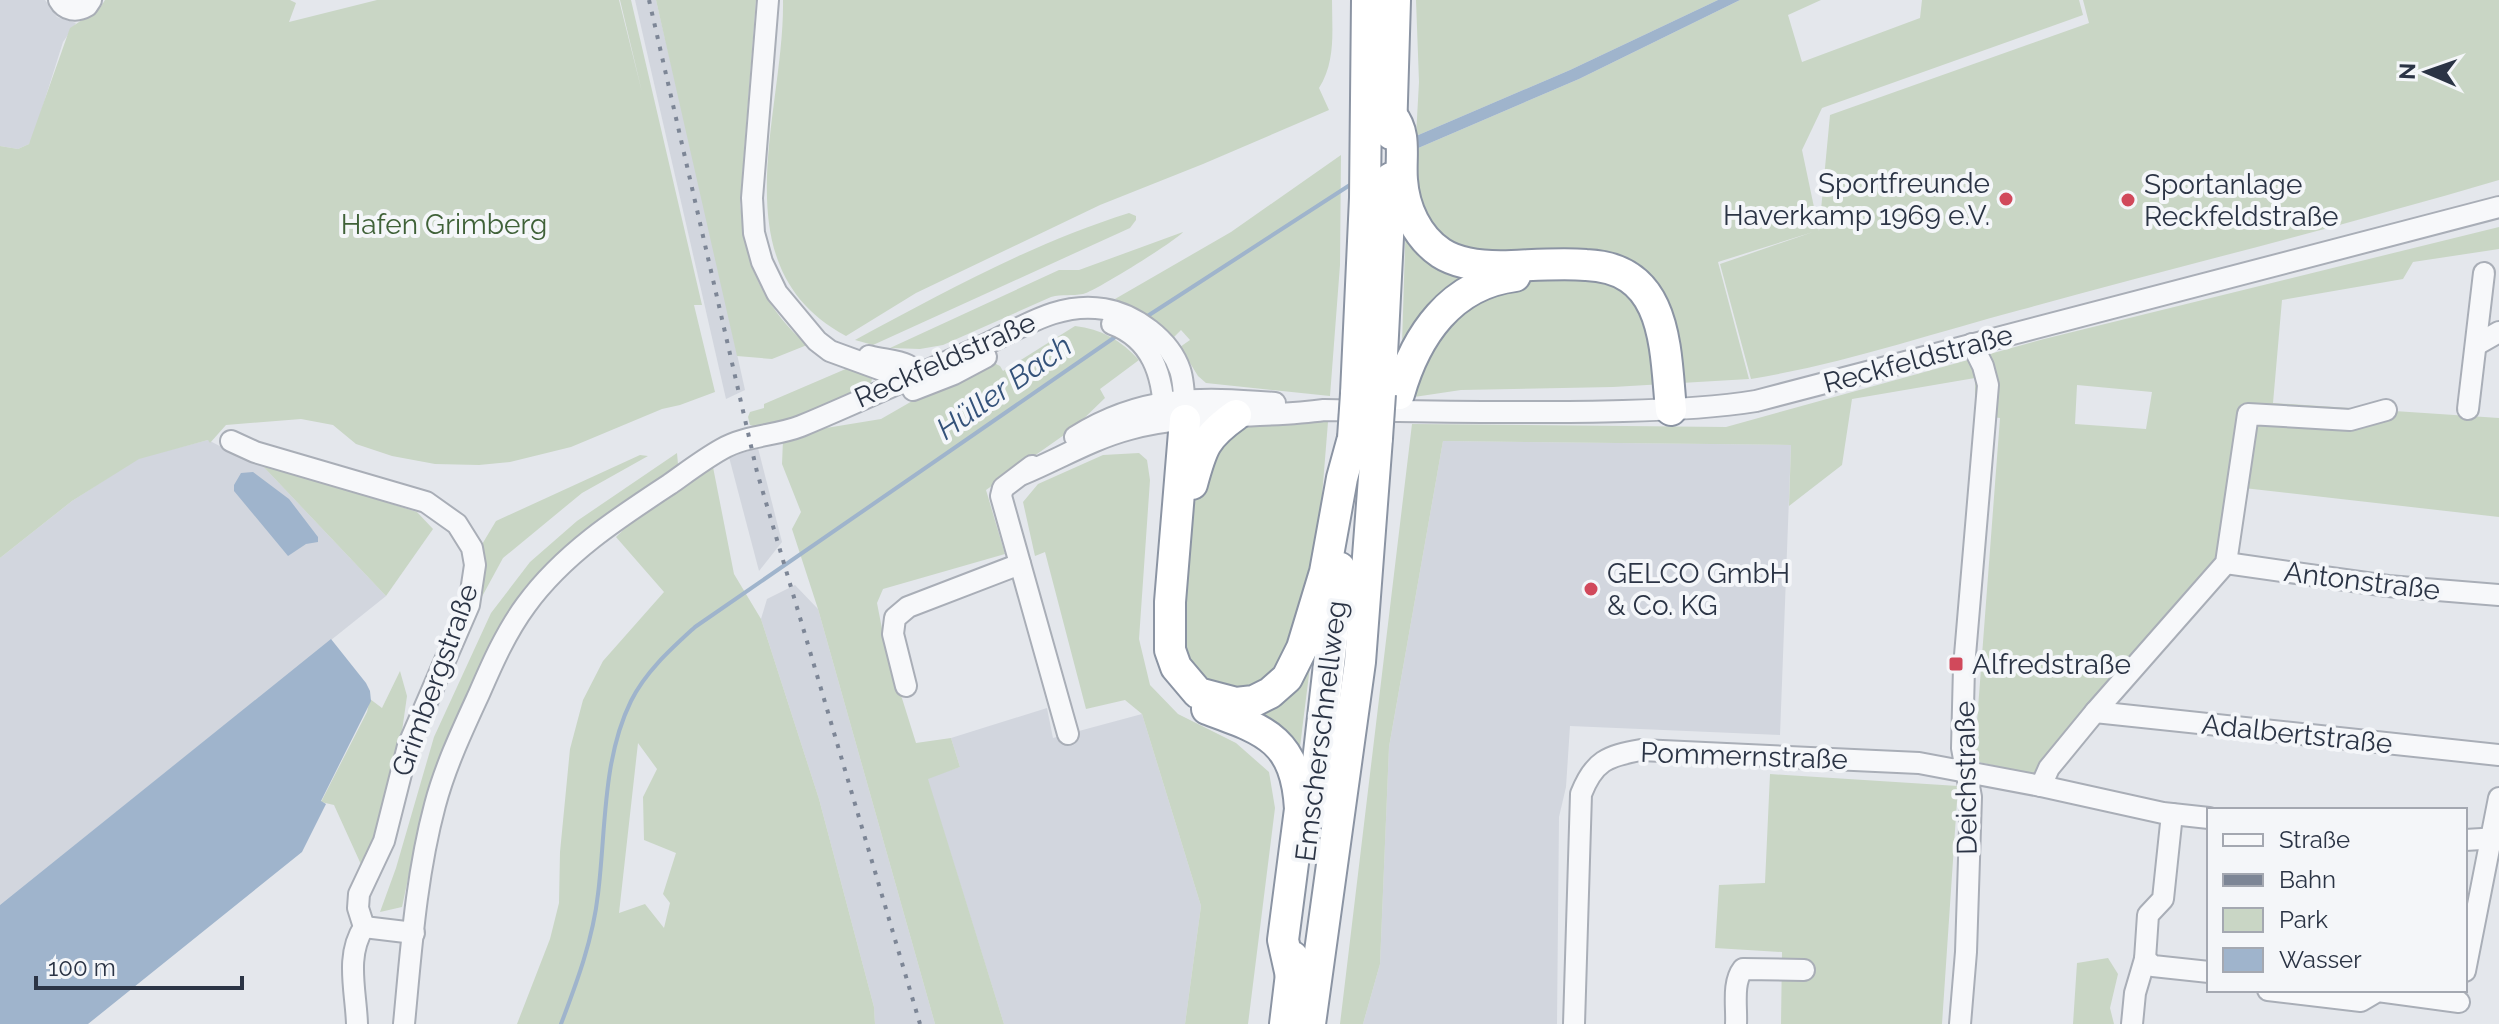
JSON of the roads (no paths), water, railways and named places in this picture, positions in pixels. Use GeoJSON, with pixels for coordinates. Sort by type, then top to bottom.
{"type":"FeatureCollection","features":[{"type":"Feature","properties":{"kind":"highway"},"geometry":{"type":"LineString","coordinates":[[1367,0],[1368,85],[1386,188],[1405,200],[1413,221],[1426,240],[1454,260],[1501,267],[1588,264],[1620,271],[1632,279],[1646,292],[1661,328],[1662,410]]}},
{"type":"Feature","properties":{"kind":"highway"},"geometry":{"type":"LineString","coordinates":[[1174,411],[1175,532],[1170,650],[1176,667],[1198,693],[1236,703],[1254,701],[1270,693],[1287,678],[1302,648],[1325,572],[1342,478],[1374,438],[1386,188],[1401,128],[1392,116],[1395,0]]}},
{"type":"Feature","properties":{"kind":"highway"},"geometry":{"type":"LineString","coordinates":[[1374,438],[1378,394],[1405,375],[1419,345],[1438,317],[1454,299],[1474,286],[1495,278],[1515,276],[1589,274],[1608,277],[1625,285],[1645,310],[1651,330],[1662,410]]}},
{"type":"Feature","properties":{"kind":"highway"},"geometry":{"type":"LineString","coordinates":[[1174,411],[1160,625],[1162,650],[1175,684],[1190,699],[1204,708],[1266,733],[1292,767],[1300,809],[1283,940],[1291,976]]}},
{"type":"Feature","properties":{"kind":"highway"},"geometry":{"type":"LineString","coordinates":[[1175,532],[1199,457],[1209,436],[1236,415]]}},
{"type":"Feature","properties":{"kind":"highway","name":"Emscherschnellweg"},"geometry":{"type":"LineString","coordinates":[[1310,1024],[1360,662],[1374,438]]}},
{"type":"Feature","properties":{"kind":"highway","name":"Emscherschnellweg"},"geometry":{"type":"LineString","coordinates":[[1285,1024],[1331,659],[1374,438]]}},
{"type":"Feature","properties":{"kind":"street"},"geometry":{"type":"LineString","coordinates":[[59,0],[66,8],[74,10],[87,6],[91,0]]}},
{"type":"Feature","properties":{"kind":"street"},"geometry":{"type":"LineString","coordinates":[[768,0],[753,177],[754,233],[762,262],[777,293],[817,341],[830,351],[874,362],[882,370],[916,382]]}},
{"type":"Feature","properties":{"kind":"street","name":"Reckfeldstraße"},"geometry":{"type":"LineString","coordinates":[[1068,734],[1001,496],[1003,488],[1023,474],[1083,445],[1174,411],[1247,400],[1324,410],[1563,413],[1727,406],[1787,394],[2499,207]]}},
{"type":"Feature","properties":{"kind":"street"},"geometry":{"type":"LineString","coordinates":[[2468,409],[2484,273]]}},
{"type":"Feature","properties":{"kind":"street","name":"Reckfeldstraße"},"geometry":{"type":"LineString","coordinates":[[756,438],[801,426],[916,382],[1049,314],[1083,308],[1133,319],[1150,340],[1168,348],[1179,368],[1174,411]]}},
{"type":"Feature","properties":{"kind":"street"},"geometry":{"type":"LineString","coordinates":[[2476,345],[2499,332]]}},
{"type":"Feature","properties":{"kind":"street","name":"Deichstraße"},"geometry":{"type":"LineString","coordinates":[[1960,1024],[1966,952],[1971,797],[1962,748],[1965,649],[1988,385],[1972,344]]}},
{"type":"Feature","properties":{"kind":"street","name":"Reckfeldstraße"},"geometry":{"type":"LineString","coordinates":[[1174,411],[1236,415],[1324,410]]}},
{"type":"Feature","properties":{"kind":"street"},"geometry":{"type":"LineString","coordinates":[[2041,786],[2049,768],[2095,712],[2226,563],[2248,414],[2350,420],[2386,410]]}},
{"type":"Feature","properties":{"kind":"street","name":"Grimbergstraße"},"geometry":{"type":"LineString","coordinates":[[404,1024],[426,846],[446,767],[492,664],[525,606],[546,580],[595,536],[723,448],[756,438]]}},
{"type":"Feature","properties":{"kind":"street","name":"Grimbergstraße"},"geometry":{"type":"LineString","coordinates":[[231,441],[255,452],[426,502],[457,524],[472,548],[475,565],[469,605],[408,746],[384,841],[359,894],[358,908],[364,927],[356,939],[353,961],[357,1024]]}},
{"type":"Feature","properties":{"kind":"street","name":"Antonstraße"},"geometry":{"type":"LineString","coordinates":[[2226,563],[2388,586],[2499,595]]}},
{"type":"Feature","properties":{"kind":"street"},"geometry":{"type":"LineString","coordinates":[[906,686],[893,634],[895,618],[908,607],[1020,564]]}},
{"type":"Feature","properties":{"kind":"street","name":"Adalbertstraße"},"geometry":{"type":"LineString","coordinates":[[2095,712],[2499,755]]}},
{"type":"Feature","properties":{"kind":"street","name":"Pommernstraße"},"geometry":{"type":"LineString","coordinates":[[1574,1024],[1579,809],[1588,775],[1600,762],[1620,754],[1641,750],[1919,763],[2172,814],[2207,818]]}},
{"type":"Feature","properties":{"kind":"street"},"geometry":{"type":"LineString","coordinates":[[2467,962],[2495,838],[2499,798]]}},
{"type":"Feature","properties":{"kind":"street"},"geometry":{"type":"LineString","coordinates":[[2132,1024],[2135,993],[2145,959],[2148,915],[2163,899],[2172,814]]}},
{"type":"Feature","properties":{"kind":"street"},"geometry":{"type":"LineString","coordinates":[[2467,840],[2495,838]]}},
{"type":"Feature","properties":{"kind":"street"},"geometry":{"type":"LineString","coordinates":[[364,927],[414,933]]}},
{"type":"Feature","properties":{"kind":"street"},"geometry":{"type":"LineString","coordinates":[[2145,959],[2153,966],[2207,972]]}},
{"type":"Feature","properties":{"kind":"street"},"geometry":{"type":"LineString","coordinates":[[1736,1024],[1738,975],[1743,969],[1804,970]]}},
{"type":"Feature","properties":{"kind":"street"},"geometry":{"type":"LineString","coordinates":[[2285,992],[2361,1001],[2376,992]]}},
{"type":"Feature","properties":{"kind":"street"},"geometry":{"type":"LineString","coordinates":[[2394,992],[2460,996],[2456,1024]]}},
{"type":"Feature","properties":{"kind":"water"},"geometry":{"type":"Polygon","coordinates":[[[1718,0],[1740,0],[1579,79],[1416,149],[1416,136],[1570,70],[1718,0]]]}},
{"type":"Feature","properties":{"kind":"water"},"geometry":{"type":"Polygon","coordinates":[[[253,472],[289,499],[318,537],[318,542],[306,544],[288,556],[234,491],[241,473],[253,472]]]}},
{"type":"Feature","properties":{"kind":"water"},"geometry":{"type":"Polygon","coordinates":[[[331,639],[366,683],[371,701],[321,801],[326,804],[302,852],[88,1024],[0,1024],[0,905],[331,639]]]}},
{"type":"Feature","properties":{"kind":"waterway","name":"Hüller Bach"},"geometry":{"type":"LineString","coordinates":[[1146,317],[1353,183]]}},
{"type":"Feature","properties":{"kind":"waterway","name":"Hüller Bach"},"geometry":{"type":"LineString","coordinates":[[561,1024],[584,960],[596,911],[615,747],[631,701],[652,670],[695,627],[1118,335]]}},
{"type":"Feature","properties":{"kind":"railway"},"geometry":{"type":"LineString","coordinates":[[649,0],[757,472],[920,1024]]}},
{"type":"Feature","properties":{"kind":"place","name":"Sportfreunde Haverkamp 1969 e.V."},"geometry":{"type":"Point","coordinates":[2006,199]}},
{"type":"Feature","properties":{"kind":"place","name":"Sportanlage Reckfeldstraße"},"geometry":{"type":"Point","coordinates":[2128,200]}},
{"type":"Feature","properties":{"kind":"place","name":"GELCO GmbH & Co. KG"},"geometry":{"type":"Point","coordinates":[1591,589]}},
{"type":"Feature","properties":{"kind":"place","name":"Alfredstraße"},"geometry":{"type":"Point","coordinates":[1956,664]}},
{"type":"Feature","properties":{"kind":"park label","name":"Hafen Grimberg"},"geometry":{"type":"Point","coordinates":[444,224]}}]}
